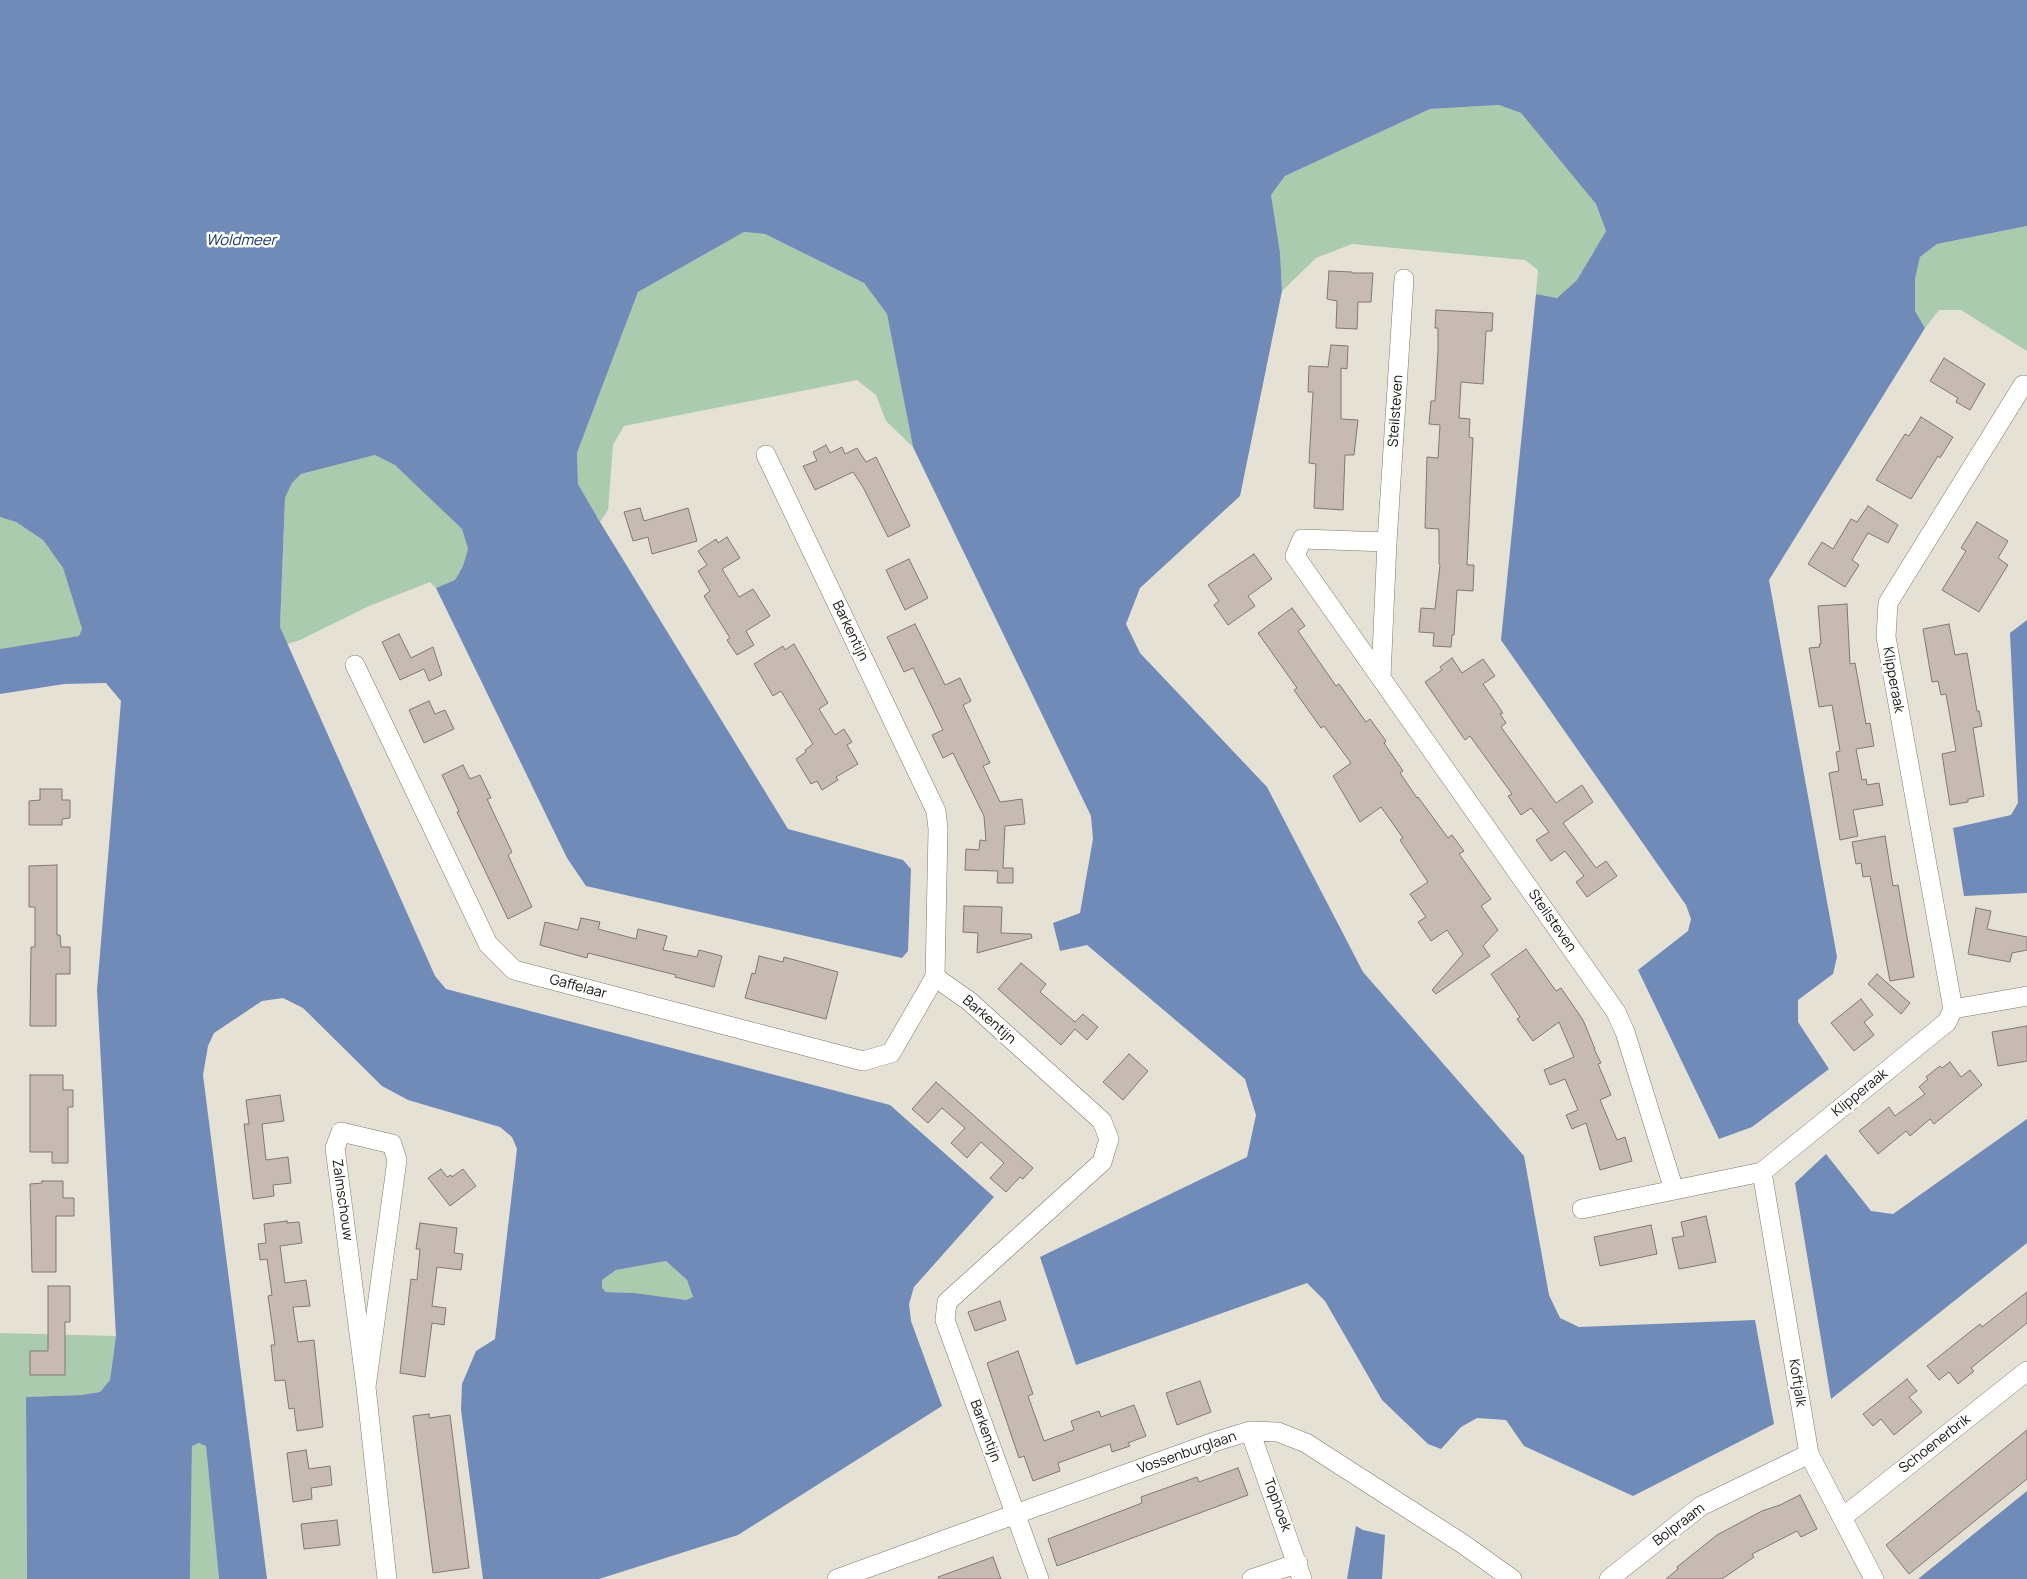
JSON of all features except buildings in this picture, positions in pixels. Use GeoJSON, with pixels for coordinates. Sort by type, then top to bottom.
{"type":"FeatureCollection","features":[{"type":"Feature","properties":{"kind":"street","name":"Steilsteven"},"geometry":{"type":"LineString","coordinates":[[1381,678],[1387,542],[1404,279]]}},
{"type":"Feature","properties":{"kind":"street","name":"Klipperaak"},"geometry":{"type":"LineString","coordinates":[[1762,1172],[1947,1022],[1953,1010],[1886,637],[1888,603],[2023,385]]}},
{"type":"Feature","properties":{"kind":"street","name":"Barkentijn"},"geometry":{"type":"LineString","coordinates":[[766,455],[936,811],[938,829],[935,977],[969,1001],[1102,1121],[1109,1139],[1102,1162],[947,1302],[946,1320],[1039,1579]]}},
{"type":"Feature","properties":{"kind":"street","name":"Steilsteven"},"geometry":{"type":"LineString","coordinates":[[1387,542],[1302,539],[1295,556],[1616,1012],[1625,1032],[1674,1190]]}},
{"type":"Feature","properties":{"kind":"street","name":"Gaffelaar"},"geometry":{"type":"LineString","coordinates":[[355,665],[488,944],[514,970],[863,1061],[891,1053],[935,977]]}},
{"type":"Feature","properties":{"kind":"street"},"geometry":{"type":"LineString","coordinates":[[1953,1010],[2027,996]]}},
{"type":"Feature","properties":{"kind":"street","name":"Zalmschouw"},"geometry":{"type":"LineString","coordinates":[[366,1387],[397,1160],[392,1144],[341,1132],[335,1148],[366,1387],[387,1579]]}},
{"type":"Feature","properties":{"kind":"street"},"geometry":{"type":"LineString","coordinates":[[1582,1209],[1762,1172]]}},
{"type":"Feature","properties":{"kind":"street","name":"Koftjalk"},"geometry":{"type":"LineString","coordinates":[[1762,1172],[1809,1454],[1843,1517],[1866,1576]]}},
{"type":"Feature","properties":{"kind":"street","name":"Schoenerbrik"},"geometry":{"type":"LineString","coordinates":[[1843,1517],[2027,1371]]}},
{"type":"Feature","properties":{"kind":"street","name":"Vossenburglaan"},"geometry":{"type":"LineString","coordinates":[[837,1579],[1015,1516],[1217,1441],[1250,1431],[1278,1432],[1306,1443],[1463,1544],[1512,1579]]}},
{"type":"Feature","properties":{"kind":"street","name":"Tophoek"},"geometry":{"type":"LineString","coordinates":[[1250,1431],[1300,1571]]}},
{"type":"Feature","properties":{"kind":"street","name":"Bolpraam"},"geometry":{"type":"LineString","coordinates":[[1616,1577],[1701,1506],[1809,1454]]}},
{"type":"Feature","properties":{"kind":"street"},"geometry":{"type":"LineString","coordinates":[[1252,1579],[1300,1571]]}},
{"type":"Feature","properties":{"kind":"green space"},"geometry":{"type":"Polygon","coordinates":[[[1499,105],[1521,113],[1596,204],[1606,231],[1577,280],[1557,298],[1536,294],[1538,270],[1525,260],[1352,244],[1316,258],[1282,291],[1280,252],[1271,195],[1285,176],[1430,109],[1499,105]]]}},
{"type":"Feature","properties":{"kind":"green space"},"geometry":{"type":"Polygon","coordinates":[[[2027,226],[2027,351],[1961,310],[1939,310],[1925,328],[1915,311],[1915,279],[1920,257],[1937,244],[2027,226]]]}},
{"type":"Feature","properties":{"kind":"green space"},"geometry":{"type":"Polygon","coordinates":[[[744,232],[765,234],[864,283],[887,314],[913,447],[886,421],[876,395],[857,380],[624,426],[613,445],[608,510],[600,522],[578,484],[577,453],[638,292],[744,232]]]}},
{"type":"Feature","properties":{"kind":"green space"},"geometry":{"type":"Polygon","coordinates":[[[375,455],[396,465],[462,529],[468,549],[463,566],[455,580],[436,588],[430,582],[369,606],[300,640],[287,644],[280,627],[285,498],[292,483],[301,474],[375,455]]]}},
{"type":"Feature","properties":{"kind":"green space"},"geometry":{"type":"Polygon","coordinates":[[[0,517],[16,522],[43,540],[63,568],[82,629],[80,636],[0,649],[0,517]]]}},
{"type":"Feature","properties":{"kind":"green space"},"geometry":{"type":"Polygon","coordinates":[[[666,1261],[687,1280],[693,1297],[686,1300],[635,1293],[606,1292],[602,1288],[602,1280],[616,1270],[666,1261]]]}},
{"type":"Feature","properties":{"kind":"green space"},"geometry":{"type":"Polygon","coordinates":[[[0,1333],[116,1336],[110,1380],[100,1392],[81,1395],[26,1397],[27,1579],[0,1579],[0,1333]]]}},
{"type":"Feature","properties":{"kind":"green space"},"geometry":{"type":"Polygon","coordinates":[[[199,1443],[206,1445],[219,1579],[190,1579],[192,1446],[199,1443]]]}},
{"type":"Feature","properties":{"kind":"water","name":"Woldmeer"},"geometry":{"type":"Polygon","coordinates":[[[0,0],[2027,0],[2027,226],[1937,244],[1920,257],[1915,279],[1915,311],[1925,328],[1769,580],[1837,957],[1833,974],[1798,1000],[1798,1022],[1829,1069],[1752,1127],[1719,1139],[1638,970],[1688,931],[1691,919],[1686,905],[1501,640],[1536,294],[1557,298],[1577,280],[1606,231],[1596,204],[1521,113],[1499,105],[1430,109],[1285,176],[1271,195],[1280,252],[1282,291],[1240,496],[1140,588],[1126,624],[1140,653],[1267,787],[1363,972],[1524,1156],[1549,1295],[1560,1318],[1579,1327],[1755,1320],[1774,1424],[1633,1496],[1524,1446],[1506,1420],[1477,1418],[1461,1427],[1441,1449],[1428,1444],[1382,1400],[1325,1301],[1307,1283],[1076,1365],[1040,1257],[1247,1157],[1256,1115],[1245,1079],[1087,945],[1060,951],[1053,923],[1080,913],[1093,839],[1091,816],[913,447],[887,314],[864,283],[765,234],[744,232],[638,292],[577,453],[578,484],[788,829],[903,860],[911,869],[908,951],[902,958],[586,886],[567,858],[436,588],[455,580],[463,566],[468,549],[462,529],[395,465],[375,455],[301,474],[292,483],[285,498],[280,627],[435,976],[446,989],[890,1105],[994,1197],[914,1287],[909,1304],[911,1321],[942,1406],[738,1535],[599,1579],[483,1579],[461,1410],[462,1384],[476,1351],[495,1339],[517,1149],[512,1137],[500,1127],[408,1100],[382,1086],[303,1008],[283,998],[262,1001],[214,1033],[208,1046],[203,1075],[267,1579],[219,1579],[206,1446],[199,1443],[192,1446],[190,1579],[27,1579],[26,1397],[81,1395],[100,1392],[110,1380],[116,1336],[97,990],[121,701],[106,683],[64,684],[0,694],[0,649],[79,636],[82,629],[63,568],[43,540],[16,522],[0,517],[0,0]],[[666,1261],[616,1270],[602,1280],[602,1288],[606,1292],[635,1293],[686,1300],[693,1297],[687,1280],[666,1261]]]}},
{"type":"Feature","properties":{"kind":"water"},"geometry":{"type":"Polygon","coordinates":[[[2027,620],[2027,893],[1964,896],[1953,828],[2011,815],[2018,803],[2010,633],[2027,620]]]}},
{"type":"Feature","properties":{"kind":"water"},"geometry":{"type":"Polygon","coordinates":[[[2027,1119],[2027,1243],[1831,1399],[1795,1183],[1826,1154],[1871,1211],[1893,1214],[2027,1119]]]}},
{"type":"Feature","properties":{"kind":"water"},"geometry":{"type":"Polygon","coordinates":[[[2027,1491],[2027,1579],[1918,1579],[2027,1491]]]}},
{"type":"Feature","properties":{"kind":"water"},"geometry":{"type":"Polygon","coordinates":[[[1356,1526],[1363,1530],[1385,1535],[1382,1579],[1347,1579],[1356,1526]]]}}]}
